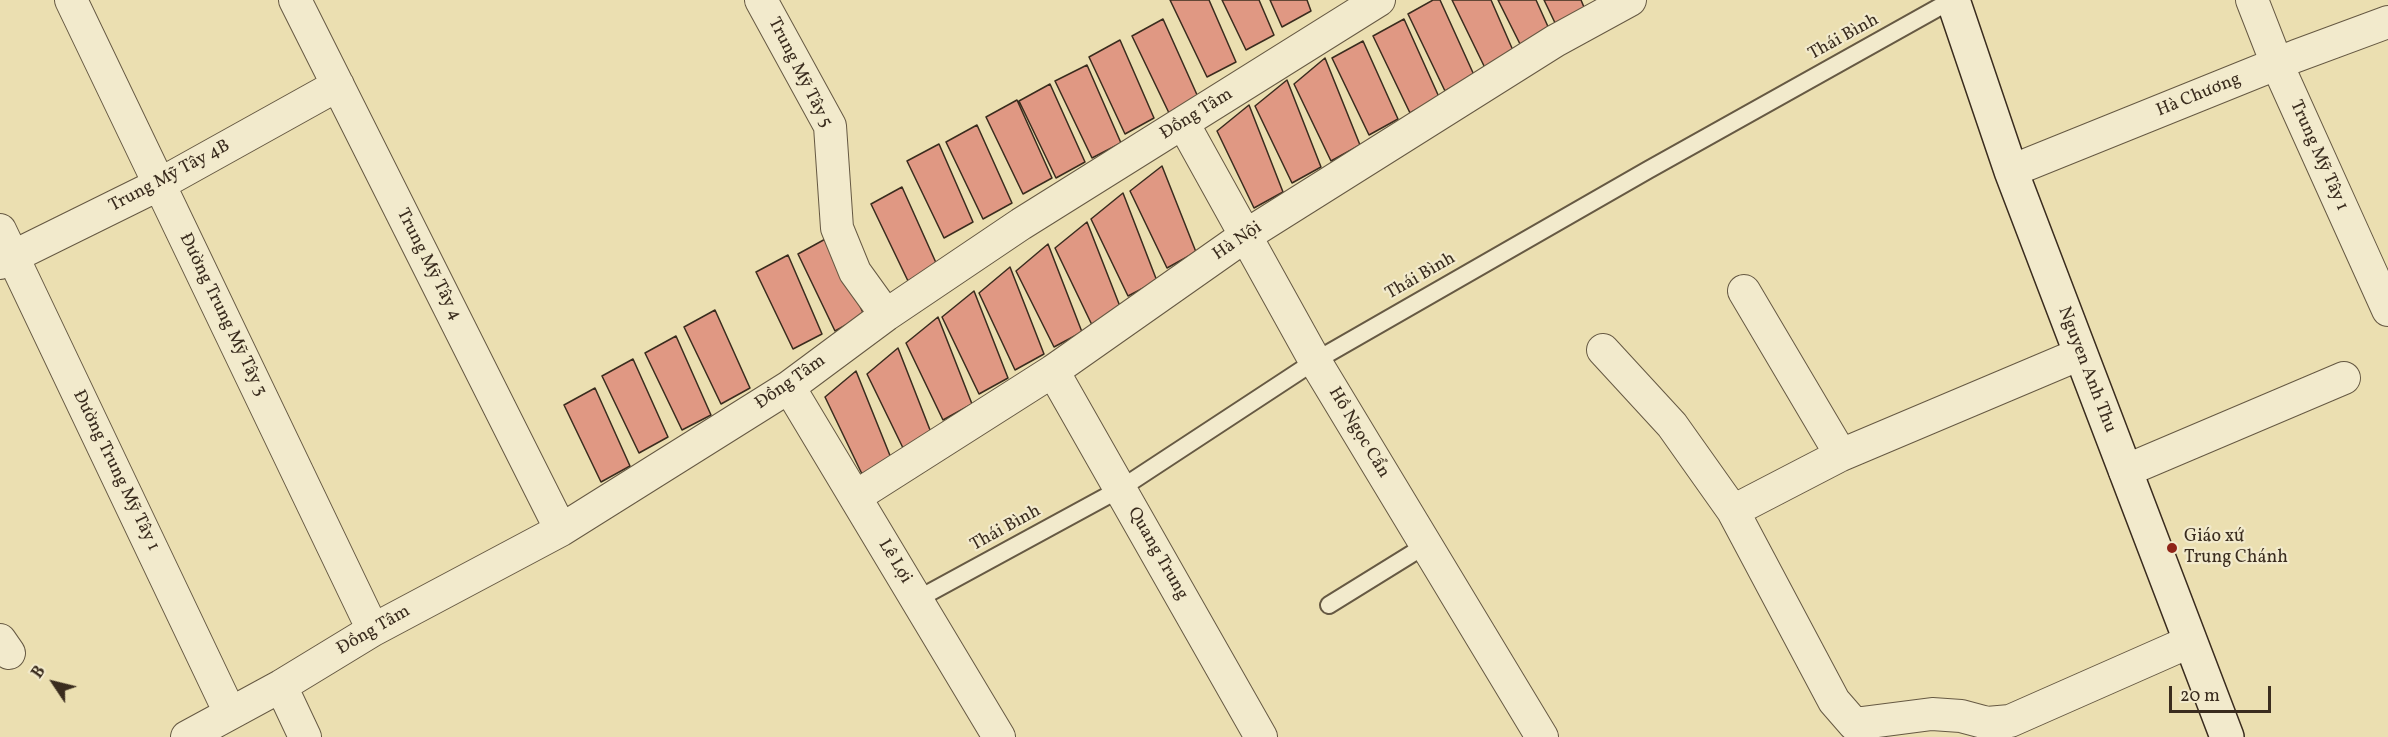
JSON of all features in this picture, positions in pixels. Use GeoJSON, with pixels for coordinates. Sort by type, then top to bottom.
{"type":"FeatureCollection","features":[{"type":"Feature","properties":{"kind":"main road","name":"Nguyen Anh Thu"},"geometry":{"type":"LineString","coordinates":[[1953,0],[2011,171],[2227,737]]}},
{"type":"Feature","properties":{"kind":"street","name":"Đường Trung Mỹ Tây 3"},"geometry":{"type":"LineString","coordinates":[[71,0],[373,630]]}},
{"type":"Feature","properties":{"kind":"street","name":"Trung Mỹ Tây 4"},"geometry":{"type":"LineString","coordinates":[[295,0],[561,530]]}},
{"type":"Feature","properties":{"kind":"street","name":"Trung Mỹ Tây 5"},"geometry":{"type":"LineString","coordinates":[[761,0],[830,126],[837,228],[855,272],[886,315]]}},
{"type":"Feature","properties":{"kind":"street","name":"Đồng Tâm"},"geometry":{"type":"LineString","coordinates":[[187,737],[282,686],[373,630],[561,530],[789,387],[886,315],[1021,224],[1379,0]]}},
{"type":"Feature","properties":{"kind":"street","name":"Hà Nội"},"geometry":{"type":"LineString","coordinates":[[855,497],[1053,372],[1245,236],[1555,41],[1630,0]]}},
{"type":"Feature","properties":{"kind":"street","name":"Trung Mỹ Tây 1"},"geometry":{"type":"LineString","coordinates":[[2252,0],[2277,64],[2388,310]]}},
{"type":"Feature","properties":{"kind":"street","name":"Hà Chương"},"geometry":{"type":"LineString","coordinates":[[2011,171],[2388,22]]}},
{"type":"Feature","properties":{"kind":"street","name":"Trung Mỹ Tây 4B"},"geometry":{"type":"LineString","coordinates":[[4,249],[160,184],[338,86]]}},
{"type":"Feature","properties":{"kind":"street","name":"Hồ Ngọc Cẩn"},"geometry":{"type":"LineString","coordinates":[[1183,123],[1315,361],[1542,737]]}},
{"type":"Feature","properties":{"kind":"street","name":"Đường Trung Mỹ Tây 1"},"geometry":{"type":"LineString","coordinates":[[4,249],[230,713]]}},
{"type":"Feature","properties":{"kind":"street"},"geometry":{"type":"LineString","coordinates":[[1744,291],[1841,455]]}},
{"type":"Feature","properties":{"kind":"street"},"geometry":{"type":"LineString","coordinates":[[1603,350],[1672,425],[1733,511],[1833,701],[1854,724],[1932,714],[1961,716],[1987,723],[2010,721],[2189,642]]}},
{"type":"Feature","properties":{"kind":"street"},"geometry":{"type":"LineString","coordinates":[[1733,511],[1841,455],[2080,354]]}},
{"type":"Feature","properties":{"kind":"street","name":"Quang Trung"},"geometry":{"type":"LineString","coordinates":[[1053,372],[1261,737]]}},
{"type":"Feature","properties":{"kind":"street"},"geometry":{"type":"LineString","coordinates":[[2125,471],[2344,378]]}},
{"type":"Feature","properties":{"kind":"street","name":"Lê Lợi"},"geometry":{"type":"LineString","coordinates":[[789,387],[999,737]]}},
{"type":"Feature","properties":{"kind":"street"},"geometry":{"type":"LineString","coordinates":[[282,686],[305,737]]}},
{"type":"Feature","properties":{"kind":"lane","name":"Thái Bình"},"geometry":{"type":"LineString","coordinates":[[916,600],[1120,489],[1315,361],[1648,170],[1953,0]]}},
{"type":"Feature","properties":{"kind":"lane"},"geometry":{"type":"LineString","coordinates":[[1329,604],[1426,545]]}},
{"type":"Feature","properties":{"kind":"building"},"geometry":{"type":"Polygon","coordinates":[[[1170,0],[1209,0],[1236,62],[1207,77],[1170,0]]]}},
{"type":"Feature","properties":{"kind":"building"},"geometry":{"type":"Polygon","coordinates":[[[1222,0],[1259,0],[1274,35],[1246,50],[1222,0]]]}},
{"type":"Feature","properties":{"kind":"building"},"geometry":{"type":"Polygon","coordinates":[[[1270,0],[1307,0],[1311,11],[1282,27],[1270,0]]]}},
{"type":"Feature","properties":{"kind":"building"},"geometry":{"type":"Polygon","coordinates":[[[1433,0],[1440,0],[1474,75],[1445,91],[1408,14],[1433,0]]]}},
{"type":"Feature","properties":{"kind":"building"},"geometry":{"type":"Polygon","coordinates":[[[1452,0],[1491,0],[1515,55],[1486,70],[1452,0]]]}},
{"type":"Feature","properties":{"kind":"building"},"geometry":{"type":"Polygon","coordinates":[[[1498,0],[1536,0],[1550,31],[1521,46],[1498,0]]]}},
{"type":"Feature","properties":{"kind":"building"},"geometry":{"type":"Polygon","coordinates":[[[1544,0],[1581,0],[1586,12],[1557,27],[1544,0]]]}},
{"type":"Feature","properties":{"kind":"building"},"geometry":{"type":"Polygon","coordinates":[[[1163,19],[1198,97],[1169,113],[1132,36],[1163,19]]]}},
{"type":"Feature","properties":{"kind":"building"},"geometry":{"type":"Polygon","coordinates":[[[1404,19],[1439,97],[1410,113],[1373,36],[1404,19]]]}},
{"type":"Feature","properties":{"kind":"building"},"geometry":{"type":"Polygon","coordinates":[[[1120,40],[1154,118],[1125,134],[1089,57],[1120,40]]]}},
{"type":"Feature","properties":{"kind":"building"},"geometry":{"type":"Polygon","coordinates":[[[1363,41],[1398,119],[1369,135],[1332,58],[1363,41]]]}},
{"type":"Feature","properties":{"kind":"building"},"geometry":{"type":"Polygon","coordinates":[[[1325,58],[1360,145],[1331,161],[1294,84],[1325,58]]]}},
{"type":"Feature","properties":{"kind":"building"},"geometry":{"type":"Polygon","coordinates":[[[1087,65],[1121,143],[1092,158],[1055,81],[1087,65]]]}},
{"type":"Feature","properties":{"kind":"building"},"geometry":{"type":"Polygon","coordinates":[[[1287,80],[1321,167],[1292,183],[1255,106],[1287,80]]]}},
{"type":"Feature","properties":{"kind":"building"},"geometry":{"type":"Polygon","coordinates":[[[1050,84],[1085,162],[1056,178],[1019,101],[1050,84]]]}},
{"type":"Feature","properties":{"kind":"building"},"geometry":{"type":"Polygon","coordinates":[[[1017,100],[1052,178],[1023,194],[986,117],[1017,100]]]}},
{"type":"Feature","properties":{"kind":"building"},"geometry":{"type":"Polygon","coordinates":[[[1249,105],[1283,192],[1254,208],[1217,131],[1249,105]]]}},
{"type":"Feature","properties":{"kind":"building"},"geometry":{"type":"Polygon","coordinates":[[[977,125],[1012,203],[983,219],[946,142],[977,125]]]}},
{"type":"Feature","properties":{"kind":"building"},"geometry":{"type":"Polygon","coordinates":[[[939,144],[973,222],[944,238],[907,161],[939,144]]]}},
{"type":"Feature","properties":{"kind":"building"},"geometry":{"type":"Polygon","coordinates":[[[1162,166],[1196,252],[1167,268],[1130,191],[1162,166]]]}},
{"type":"Feature","properties":{"kind":"building"},"geometry":{"type":"Polygon","coordinates":[[[902,187],[937,265],[908,281],[871,204],[902,187]]]}},
{"type":"Feature","properties":{"kind":"building"},"geometry":{"type":"Polygon","coordinates":[[[1123,193],[1157,281],[1128,296],[1091,219],[1123,193]]]}},
{"type":"Feature","properties":{"kind":"building"},"geometry":{"type":"Polygon","coordinates":[[[1087,222],[1121,309],[1092,325],[1055,248],[1087,222]]]}},
{"type":"Feature","properties":{"kind":"building"},"geometry":{"type":"Polygon","coordinates":[[[829,237],[864,315],[835,331],[798,254],[829,237]]]}},
{"type":"Feature","properties":{"kind":"building"},"geometry":{"type":"Polygon","coordinates":[[[1048,244],[1082,332],[1054,347],[1016,271],[1048,244]]]}},
{"type":"Feature","properties":{"kind":"building"},"geometry":{"type":"Polygon","coordinates":[[[788,255],[822,334],[793,349],[756,272],[788,255]]]}},
{"type":"Feature","properties":{"kind":"building"},"geometry":{"type":"Polygon","coordinates":[[[1010,267],[1044,354],[1015,370],[979,293],[1010,267]]]}},
{"type":"Feature","properties":{"kind":"building"},"geometry":{"type":"Polygon","coordinates":[[[974,291],[1008,378],[979,394],[942,317],[974,291]]]}},
{"type":"Feature","properties":{"kind":"building"},"geometry":{"type":"Polygon","coordinates":[[[715,310],[750,388],[721,404],[684,327],[715,310]]]}},
{"type":"Feature","properties":{"kind":"building"},"geometry":{"type":"Polygon","coordinates":[[[938,317],[972,404],[943,420],[906,343],[938,317]]]}},
{"type":"Feature","properties":{"kind":"building"},"geometry":{"type":"Polygon","coordinates":[[[676,336],[711,415],[682,430],[645,353],[676,336]]]}},
{"type":"Feature","properties":{"kind":"building"},"geometry":{"type":"Polygon","coordinates":[[[898,348],[932,435],[904,450],[867,374],[898,348]]]}},
{"type":"Feature","properties":{"kind":"building"},"geometry":{"type":"Polygon","coordinates":[[[633,359],[668,437],[639,453],[602,376],[633,359]]]}},
{"type":"Feature","properties":{"kind":"building"},"geometry":{"type":"Polygon","coordinates":[[[856,371],[891,458],[862,474],[825,397],[856,371]]]}},
{"type":"Feature","properties":{"kind":"building"},"geometry":{"type":"Polygon","coordinates":[[[595,388],[630,466],[601,482],[564,405],[595,388]]]}},
{"type":"Feature","properties":{"kind":"place","name":"Giáo xứ Trung Chánh"},"geometry":{"type":"Point","coordinates":[2172,548]}}]}
